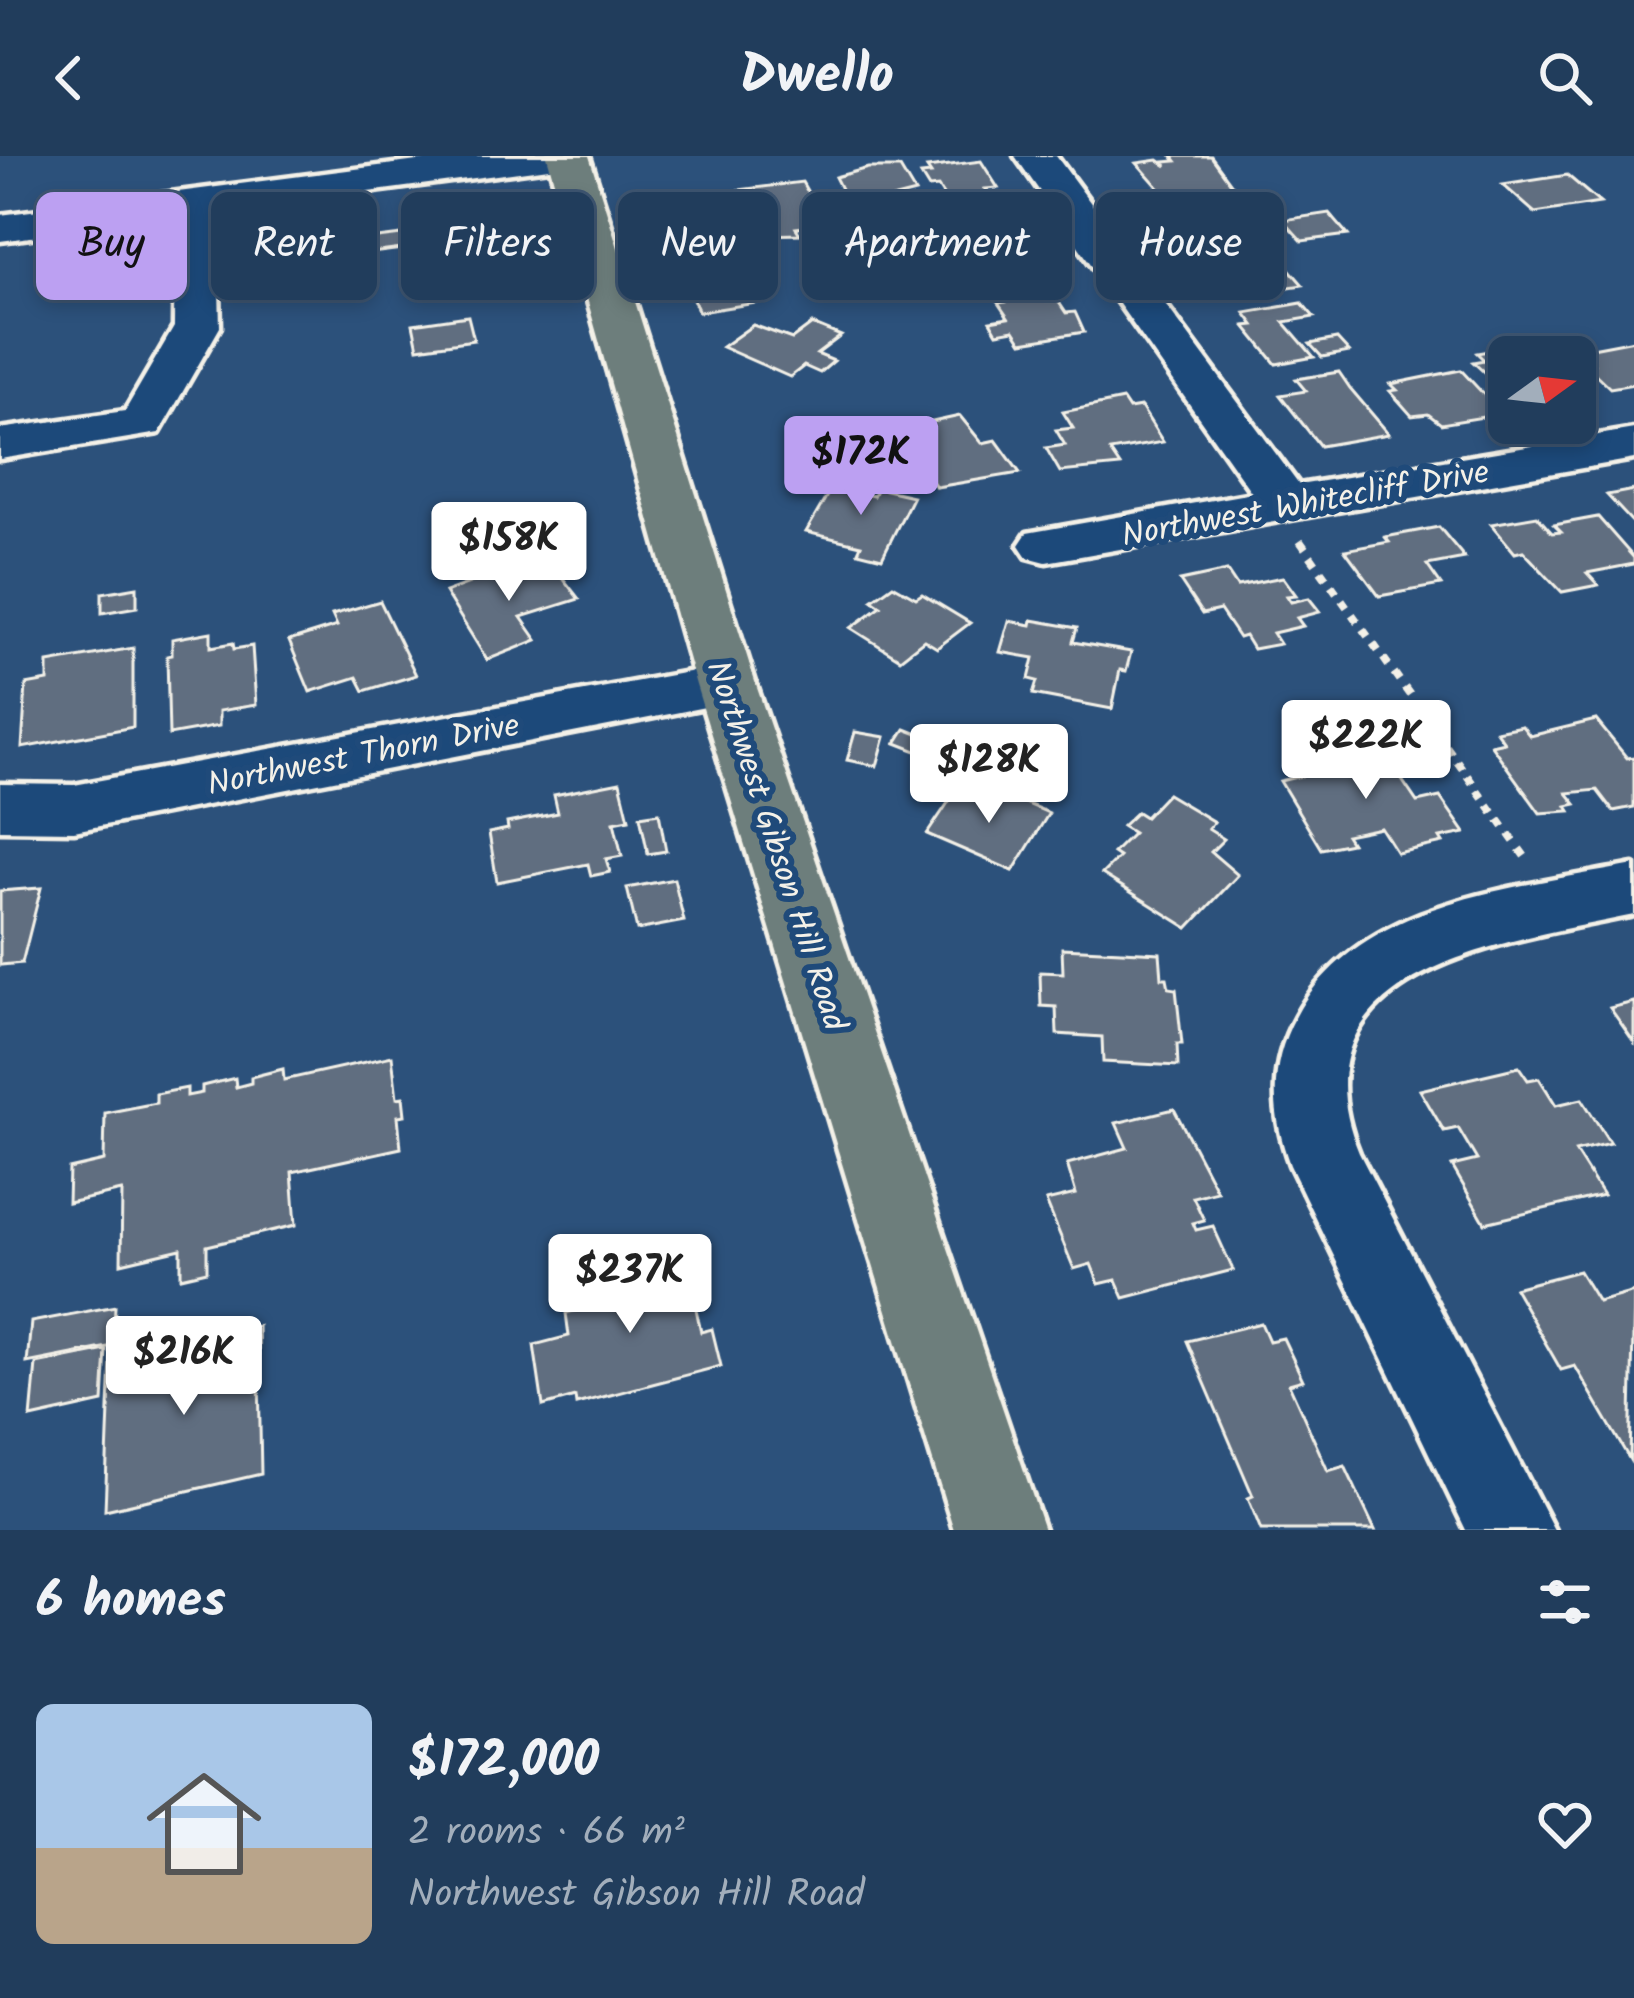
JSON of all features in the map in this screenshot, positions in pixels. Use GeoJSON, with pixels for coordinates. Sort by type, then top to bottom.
{"type":"FeatureCollection","features":[{"type":"Feature","properties":{"kind":"main road","name":"Northwest Gibson Hill Road"},"geometry":{"type":"LineString","coordinates":[[568,156],[726,685],[999,1530]]}},
{"type":"Feature","properties":{"kind":"street"},"geometry":{"type":"LineString","coordinates":[[0,227],[548,156]]}},
{"type":"Feature","properties":{"kind":"street"},"geometry":{"type":"LineString","coordinates":[[1035,156],[1281,506]]}},
{"type":"Feature","properties":{"kind":"street"},"geometry":{"type":"LineString","coordinates":[[0,444],[142,423],[197,328],[196,202]]}},
{"type":"Feature","properties":{"kind":"street","name":"Northwest Whitecliff Drive"},"geometry":{"type":"LineString","coordinates":[[1046,545],[1634,444]]}},
{"type":"Feature","properties":{"kind":"street","name":"Northwest Thorn Drive"},"geometry":{"type":"LineString","coordinates":[[0,807],[74,808],[726,685]]}},
{"type":"Feature","properties":{"kind":"street"},"geometry":{"type":"LineString","coordinates":[[1511,1530],[1327,1165],[1308,1108],[1310,1063],[1329,1010],[1355,978],[1394,952],[1452,931],[1634,890]]}},
{"type":"Feature","properties":{"kind":"path"},"geometry":{"type":"LineString","coordinates":[[1281,506],[1561,906]]}},
{"type":"Feature","properties":{"kind":"building"},"geometry":{"type":"Polygon","coordinates":[[[1172,156],[1211,156],[1233,186],[1162,192],[1137,163],[1158,160],[1167,166],[1164,162],[1176,161],[1172,156]]]}},
{"type":"Feature","properties":{"kind":"building"},"geometry":{"type":"Polygon","coordinates":[[[981,161],[998,188],[941,192],[938,187],[929,188],[921,175],[931,174],[927,168],[981,161]]]}},
{"type":"Feature","properties":{"kind":"building"},"geometry":{"type":"Polygon","coordinates":[[[868,168],[900,168],[914,192],[842,192],[835,177],[868,168]]]}},
{"type":"Feature","properties":{"kind":"building"},"geometry":{"type":"Polygon","coordinates":[[[1567,175],[1600,203],[1535,213],[1503,185],[1567,175]]]}},
{"type":"Feature","properties":{"kind":"building"},"geometry":{"type":"Polygon","coordinates":[[[802,182],[808,192],[802,192],[802,227],[796,228],[800,234],[778,235],[778,192],[739,190],[802,182]]]}},
{"type":"Feature","properties":{"kind":"building"},"geometry":{"type":"Polygon","coordinates":[[[1329,213],[1348,235],[1302,241],[1284,220],[1329,213]]]}},
{"type":"Feature","properties":{"kind":"building"},"geometry":{"type":"Polygon","coordinates":[[[401,235],[401,249],[377,252],[377,238],[401,235]]]}},
{"type":"Feature","properties":{"kind":"building"},"geometry":{"type":"Polygon","coordinates":[[[1284,263],[1303,285],[1284,288],[1284,263]]]}},
{"type":"Feature","properties":{"kind":"building"},"geometry":{"type":"Polygon","coordinates":[[[693,300],[769,301],[699,312],[693,300]]]}},
{"type":"Feature","properties":{"kind":"building"},"geometry":{"type":"Polygon","coordinates":[[[1057,300],[1066,313],[1075,312],[1084,332],[1022,342],[1014,330],[997,333],[990,321],[1008,318],[998,303],[1057,300]]]}},
{"type":"Feature","properties":{"kind":"building"},"geometry":{"type":"Polygon","coordinates":[[[1302,303],[1314,317],[1284,322],[1314,357],[1276,364],[1245,326],[1254,325],[1245,313],[1302,303]]]}},
{"type":"Feature","properties":{"kind":"building"},"geometry":{"type":"Polygon","coordinates":[[[468,316],[474,340],[418,348],[413,324],[468,316]]]}},
{"type":"Feature","properties":{"kind":"building"},"geometry":{"type":"Polygon","coordinates":[[[812,324],[841,336],[817,354],[834,361],[820,373],[804,366],[790,377],[722,347],[753,325],[792,339],[812,324]]]}},
{"type":"Feature","properties":{"kind":"building"},"geometry":{"type":"Polygon","coordinates":[[[1337,339],[1349,352],[1322,357],[1310,344],[1337,339]]]}},
{"type":"Feature","properties":{"kind":"building"},"geometry":{"type":"Polygon","coordinates":[[[1634,340],[1634,384],[1610,388],[1596,375],[1596,347],[1634,340]]]}},
{"type":"Feature","properties":{"kind":"building"},"geometry":{"type":"Polygon","coordinates":[[[1488,351],[1488,376],[1473,362],[1484,360],[1477,353],[1488,351]]]}},
{"type":"Feature","properties":{"kind":"building"},"geometry":{"type":"Polygon","coordinates":[[[1461,370],[1488,399],[1488,416],[1441,424],[1428,414],[1412,416],[1390,391],[1397,390],[1391,384],[1461,370]]]}},
{"type":"Feature","properties":{"kind":"building"},"geometry":{"type":"Polygon","coordinates":[[[1339,372],[1389,434],[1320,446],[1280,395],[1306,391],[1296,379],[1339,372]]]}},
{"type":"Feature","properties":{"kind":"building"},"geometry":{"type":"Polygon","coordinates":[[[1123,400],[1129,409],[1141,407],[1163,442],[1110,451],[1120,466],[1060,472],[1046,448],[1065,445],[1056,430],[1073,428],[1063,412],[1123,400]]]}},
{"type":"Feature","properties":{"kind":"building"},"geometry":{"type":"Polygon","coordinates":[[[960,416],[982,443],[996,440],[1020,473],[936,487],[913,450],[928,447],[914,426],[960,416]]]}},
{"type":"Feature","properties":{"kind":"building"},"geometry":{"type":"Polygon","coordinates":[[[832,487],[873,496],[877,488],[913,496],[882,558],[858,552],[861,545],[806,532],[832,487]]]}},
{"type":"Feature","properties":{"kind":"building"},"geometry":{"type":"Polygon","coordinates":[[[1634,490],[1634,524],[1607,495],[1634,490]]]}},
{"type":"Feature","properties":{"kind":"building"},"geometry":{"type":"Polygon","coordinates":[[[1537,516],[1552,533],[1561,532],[1554,525],[1598,517],[1634,558],[1634,564],[1587,573],[1598,585],[1562,592],[1523,551],[1515,553],[1491,524],[1537,516]]]}},
{"type":"Feature","properties":{"kind":"building"},"geometry":{"type":"Polygon","coordinates":[[[1439,527],[1465,558],[1427,565],[1441,585],[1379,596],[1345,550],[1389,542],[1385,537],[1439,527]]]}},
{"type":"Feature","properties":{"kind":"building"},"geometry":{"type":"Polygon","coordinates":[[[545,555],[579,599],[521,617],[537,640],[487,660],[445,592],[545,555]]]}},
{"type":"Feature","properties":{"kind":"building"},"geometry":{"type":"Polygon","coordinates":[[[1227,571],[1237,586],[1283,577],[1296,595],[1287,596],[1291,602],[1309,598],[1320,612],[1297,618],[1303,626],[1273,633],[1280,644],[1253,649],[1220,610],[1202,614],[1180,581],[1227,571]]]}},
{"type":"Feature","properties":{"kind":"building"},"geometry":{"type":"Polygon","coordinates":[[[893,585],[916,598],[922,594],[970,623],[937,648],[924,640],[900,659],[851,628],[881,606],[872,600],[893,585]]]}},
{"type":"Feature","properties":{"kind":"building"},"geometry":{"type":"Polygon","coordinates":[[[137,587],[137,607],[102,613],[102,593],[137,587]]]}},
{"type":"Feature","properties":{"kind":"building"},"geometry":{"type":"Polygon","coordinates":[[[380,601],[416,675],[364,691],[357,677],[310,692],[289,641],[337,626],[332,615],[380,601]]]}},
{"type":"Feature","properties":{"kind":"building"},"geometry":{"type":"Polygon","coordinates":[[[1032,620],[1077,628],[1073,642],[1131,652],[1126,671],[1120,670],[1112,709],[1033,694],[1037,681],[1029,679],[1034,658],[1000,652],[1009,621],[1031,625],[1032,620]]]}},
{"type":"Feature","properties":{"kind":"building"},"geometry":{"type":"Polygon","coordinates":[[[211,632],[211,647],[252,646],[256,705],[219,711],[219,726],[169,735],[167,656],[172,655],[172,639],[211,632]]]}},
{"type":"Feature","properties":{"kind":"building"},"geometry":{"type":"Polygon","coordinates":[[[133,648],[133,727],[22,748],[26,685],[48,681],[48,663],[133,648]]]}},
{"type":"Feature","properties":{"kind":"building"},"geometry":{"type":"Polygon","coordinates":[[[1596,720],[1627,758],[1634,757],[1634,807],[1613,811],[1597,790],[1567,793],[1576,804],[1567,806],[1570,811],[1540,813],[1491,745],[1504,742],[1496,731],[1522,726],[1530,736],[1596,720]]]}},
{"type":"Feature","properties":{"kind":"building"},"geometry":{"type":"Polygon","coordinates":[[[905,729],[928,738],[919,752],[896,743],[905,729]]]}},
{"type":"Feature","properties":{"kind":"building"},"geometry":{"type":"Polygon","coordinates":[[[855,732],[885,737],[877,766],[847,760],[855,732]]]}},
{"type":"Feature","properties":{"kind":"building"},"geometry":{"type":"Polygon","coordinates":[[[1377,743],[1417,802],[1440,797],[1465,833],[1397,853],[1381,828],[1346,835],[1351,843],[1321,849],[1280,781],[1301,776],[1296,767],[1340,758],[1336,751],[1377,743]]]}},
{"type":"Feature","properties":{"kind":"building"},"geometry":{"type":"Polygon","coordinates":[[[620,782],[629,819],[614,822],[622,856],[606,859],[610,872],[591,876],[588,864],[497,882],[489,833],[508,829],[507,823],[558,813],[554,795],[620,782]]]}},
{"type":"Feature","properties":{"kind":"building"},"geometry":{"type":"Polygon","coordinates":[[[958,788],[985,799],[992,789],[1049,813],[1013,871],[927,834],[958,788]]]}},
{"type":"Feature","properties":{"kind":"building"},"geometry":{"type":"Polygon","coordinates":[[[1167,794],[1214,822],[1208,829],[1224,839],[1211,852],[1238,875],[1188,928],[1102,874],[1119,857],[1113,853],[1133,833],[1122,826],[1137,812],[1145,817],[1167,794]]]}},
{"type":"Feature","properties":{"kind":"building"},"geometry":{"type":"Polygon","coordinates":[[[659,813],[666,851],[648,854],[640,816],[659,813]]]}},
{"type":"Feature","properties":{"kind":"building"},"geometry":{"type":"Polygon","coordinates":[[[674,879],[684,921],[637,930],[627,888],[674,879]]]}},
{"type":"Feature","properties":{"kind":"building"},"geometry":{"type":"Polygon","coordinates":[[[41,888],[22,963],[0,965],[0,891],[41,888]]]}},
{"type":"Feature","properties":{"kind":"building"},"geometry":{"type":"Polygon","coordinates":[[[1062,948],[1160,953],[1162,978],[1176,989],[1182,1044],[1177,1044],[1178,1066],[1103,1062],[1102,1037],[1057,1034],[1056,1007],[1041,1006],[1040,972],[1063,973],[1062,948]]]}},
{"type":"Feature","properties":{"kind":"building"},"geometry":{"type":"Polygon","coordinates":[[[1634,1002],[1634,1042],[1610,1008],[1634,1002]]]}},
{"type":"Feature","properties":{"kind":"building"},"geometry":{"type":"Polygon","coordinates":[[[392,1056],[397,1098],[403,1097],[405,1115],[398,1116],[401,1148],[292,1172],[296,1225],[207,1246],[207,1271],[181,1277],[181,1249],[121,1263],[122,1191],[68,1203],[69,1169],[104,1161],[105,1113],[156,1103],[156,1094],[187,1088],[187,1096],[202,1093],[202,1086],[235,1078],[236,1087],[251,1083],[251,1077],[283,1069],[284,1080],[392,1056]]]}},
{"type":"Feature","properties":{"kind":"building"},"geometry":{"type":"Polygon","coordinates":[[[1519,1067],[1528,1080],[1539,1078],[1556,1105],[1582,1099],[1610,1143],[1575,1151],[1603,1195],[1485,1223],[1452,1166],[1477,1160],[1458,1128],[1444,1131],[1420,1090],[1519,1067]]]}},
{"type":"Feature","properties":{"kind":"building"},"geometry":{"type":"Polygon","coordinates":[[[1174,1109],[1217,1191],[1193,1197],[1204,1220],[1193,1223],[1196,1230],[1213,1226],[1233,1270],[1124,1298],[1116,1280],[1099,1284],[1091,1264],[1074,1269],[1046,1201],[1076,1194],[1067,1164],[1127,1148],[1116,1123],[1174,1109]]]}},
{"type":"Feature","properties":{"kind":"building"},"geometry":{"type":"Polygon","coordinates":[[[683,1249],[701,1332],[712,1329],[721,1366],[576,1404],[575,1397],[543,1406],[534,1345],[569,1336],[566,1313],[618,1300],[611,1267],[683,1249]]]}},
{"type":"Feature","properties":{"kind":"building"},"geometry":{"type":"Polygon","coordinates":[[[1579,1271],[1598,1302],[1634,1292],[1630,1460],[1575,1366],[1561,1370],[1514,1288],[1579,1271]]]}},
{"type":"Feature","properties":{"kind":"building"},"geometry":{"type":"Polygon","coordinates":[[[115,1306],[113,1346],[27,1363],[31,1322],[115,1306]]]}},
{"type":"Feature","properties":{"kind":"building"},"geometry":{"type":"Polygon","coordinates":[[[1261,1323],[1269,1341],[1283,1338],[1303,1380],[1289,1384],[1328,1471],[1345,1466],[1375,1530],[1261,1530],[1248,1498],[1253,1496],[1187,1341],[1261,1323]]]}},
{"type":"Feature","properties":{"kind":"building"},"geometry":{"type":"Polygon","coordinates":[[[258,1326],[261,1474],[105,1510],[111,1358],[258,1326]]]}},
{"type":"Feature","properties":{"kind":"building"},"geometry":{"type":"Polygon","coordinates":[[[106,1350],[103,1402],[31,1418],[36,1364],[106,1350]]]}}]}
